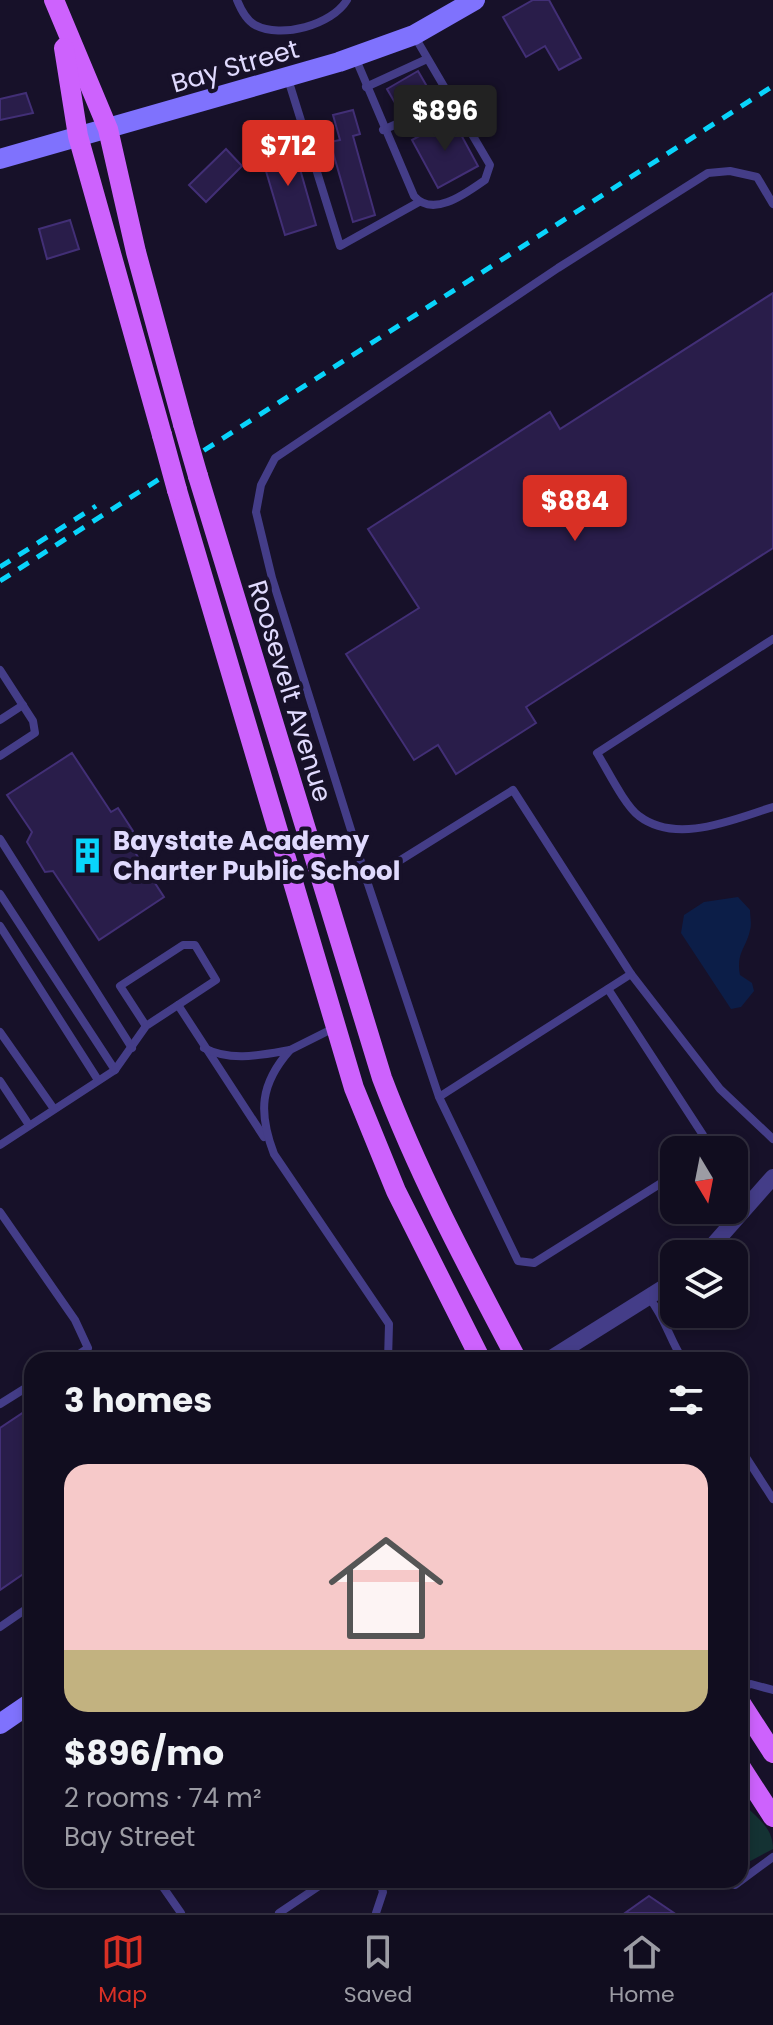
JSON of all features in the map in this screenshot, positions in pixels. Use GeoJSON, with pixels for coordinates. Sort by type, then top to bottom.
{"type":"FeatureCollection","features":[{"type":"Feature","properties":{"kind":"main road","name":"Bay Street"},"geometry":{"type":"LineString","coordinates":[[0,159],[288,78],[354,56],[414,35],[475,0]]}},
{"type":"Feature","properties":{"kind":"main road","name":"Roosevelt Avenue"},"geometry":{"type":"LineString","coordinates":[[57,10],[108,129],[136,252],[198,476],[382,1078],[434,1204],[513,1352]]}},
{"type":"Feature","properties":{"kind":"main road","name":"Roosevelt Avenue"},"geometry":{"type":"LineString","coordinates":[[57,10],[78,136],[177,490],[335,1028],[354,1088],[391,1179],[477,1352]]}},
{"type":"Feature","properties":{"kind":"main road"},"geometry":{"type":"LineString","coordinates":[[6,1716],[24,1706]]}},
{"type":"Feature","properties":{"kind":"main road"},"geometry":{"type":"LineString","coordinates":[[748,1714],[773,1753]]}},
{"type":"Feature","properties":{"kind":"main road"},"geometry":{"type":"LineString","coordinates":[[748,1778],[773,1817]]}},
{"type":"Feature","properties":{"kind":"street"},"geometry":{"type":"LineString","coordinates":[[717,1240],[773,1177]]}},
{"type":"Feature","properties":{"kind":"street"},"geometry":{"type":"LineString","coordinates":[[561,1352],[660,1292]]}},
{"type":"Feature","properties":{"kind":"lane"},"geometry":{"type":"LineString","coordinates":[[237,0],[251,24],[265,30],[287,30],[330,17],[347,0]]}},
{"type":"Feature","properties":{"kind":"lane"},"geometry":{"type":"LineString","coordinates":[[354,56],[383,130],[419,202],[435,207],[480,183],[490,173],[490,165],[414,35]]}},
{"type":"Feature","properties":{"kind":"lane"},"geometry":{"type":"LineString","coordinates":[[366,87],[400,77],[427,59]]}},
{"type":"Feature","properties":{"kind":"lane"},"geometry":{"type":"LineString","coordinates":[[288,78],[340,246],[419,202]]}},
{"type":"Feature","properties":{"kind":"lane"},"geometry":{"type":"LineString","coordinates":[[413,99],[421,114]]}},
{"type":"Feature","properties":{"kind":"lane"},"geometry":{"type":"LineString","coordinates":[[383,130],[453,99]]}},
{"type":"Feature","properties":{"kind":"lane"},"geometry":{"type":"LineString","coordinates":[[660,1184],[534,1263],[518,1261],[439,1097],[272,578],[256,512],[261,485],[275,458],[558,268],[708,173],[730,171],[757,177],[773,204]]}},
{"type":"Feature","properties":{"kind":"lane"},"geometry":{"type":"LineString","coordinates":[[773,639],[597,753],[638,816],[669,828],[705,826],[773,807]]}},
{"type":"Feature","properties":{"kind":"lane"},"geometry":{"type":"LineString","coordinates":[[0,670],[23,705],[35,733],[0,756]]}},
{"type":"Feature","properties":{"kind":"lane"},"geometry":{"type":"LineString","coordinates":[[0,720],[23,705]]}},
{"type":"Feature","properties":{"kind":"lane"},"geometry":{"type":"LineString","coordinates":[[367,881],[513,790],[631,974],[720,1089],[773,1139]]}},
{"type":"Feature","properties":{"kind":"lane"},"geometry":{"type":"LineString","coordinates":[[0,839],[132,1048]]}},
{"type":"Feature","properties":{"kind":"lane"},"geometry":{"type":"LineString","coordinates":[[0,894],[115,1070]]}},
{"type":"Feature","properties":{"kind":"lane"},"geometry":{"type":"LineString","coordinates":[[0,926],[98,1080]]}},
{"type":"Feature","properties":{"kind":"lane"},"geometry":{"type":"LineString","coordinates":[[0,1145],[115,1070],[146,1026],[216,980],[195,945],[183,945],[120,986],[146,1026]]}},
{"type":"Feature","properties":{"kind":"lane"},"geometry":{"type":"LineString","coordinates":[[439,1097],[631,974]]}},
{"type":"Feature","properties":{"kind":"lane"},"geometry":{"type":"LineString","coordinates":[[608,989],[703,1136]]}},
{"type":"Feature","properties":{"kind":"lane"},"geometry":{"type":"LineString","coordinates":[[178,1005],[389,1324],[388,1352]]}},
{"type":"Feature","properties":{"kind":"lane"},"geometry":{"type":"LineString","coordinates":[[204,1048],[214,1053],[248,1057],[290,1050],[335,1028]]}},
{"type":"Feature","properties":{"kind":"lane"},"geometry":{"type":"LineString","coordinates":[[0,1032],[54,1109]]}},
{"type":"Feature","properties":{"kind":"lane"},"geometry":{"type":"LineString","coordinates":[[272,1148],[265,1130],[264,1099],[270,1072],[290,1050]]}},
{"type":"Feature","properties":{"kind":"lane"},"geometry":{"type":"LineString","coordinates":[[0,1081],[29,1125]]}},
{"type":"Feature","properties":{"kind":"lane"},"geometry":{"type":"LineString","coordinates":[[0,1212],[82,1334],[88,1348],[82,1352]]}},
{"type":"Feature","properties":{"kind":"lane"},"geometry":{"type":"LineString","coordinates":[[650,1299],[663,1314],[670,1339],[678,1352]]}},
{"type":"Feature","properties":{"kind":"lane"},"geometry":{"type":"LineString","coordinates":[[0,1404],[24,1389]]}},
{"type":"Feature","properties":{"kind":"lane"},"geometry":{"type":"LineString","coordinates":[[748,1460],[773,1499]]}},
{"type":"Feature","properties":{"kind":"lane"},"geometry":{"type":"LineString","coordinates":[[0,1627],[24,1610]]}},
{"type":"Feature","properties":{"kind":"lane"},"geometry":{"type":"LineString","coordinates":[[748,1685],[773,1690]]}},
{"type":"Feature","properties":{"kind":"lane"},"geometry":{"type":"LineString","coordinates":[[748,1875],[773,1857]]}},
{"type":"Feature","properties":{"kind":"lane"},"geometry":{"type":"LineString","coordinates":[[164,1888],[181,1913]]}},
{"type":"Feature","properties":{"kind":"lane"},"geometry":{"type":"LineString","coordinates":[[279,1913],[316,1888]]}},
{"type":"Feature","properties":{"kind":"lane"},"geometry":{"type":"LineString","coordinates":[[376,1913],[382,1888]]}},
{"type":"Feature","properties":{"kind":"green space"},"geometry":{"type":"Polygon","coordinates":[[[748,1808],[770,1833],[773,1849],[748,1862],[748,1808]]]}},
{"type":"Feature","properties":{"kind":"water"},"geometry":{"type":"Polygon","coordinates":[[[738,897],[750,910],[751,923],[740,956],[740,975],[752,983],[754,991],[741,1007],[731,1009],[681,933],[684,915],[704,902],[738,897]]]}},
{"type":"Feature","properties":{"kind":"building"},"geometry":{"type":"Polygon","coordinates":[[[533,0],[549,0],[581,58],[559,70],[545,46],[526,57],[503,17],[533,0]]]}},
{"type":"Feature","properties":{"kind":"building"},"geometry":{"type":"Polygon","coordinates":[[[418,71],[429,90],[419,96],[409,93],[407,103],[398,108],[387,89],[418,71]]]}},
{"type":"Feature","properties":{"kind":"building"},"geometry":{"type":"Polygon","coordinates":[[[26,93],[33,113],[0,120],[0,99],[26,93]]]}},
{"type":"Feature","properties":{"kind":"building"},"geometry":{"type":"Polygon","coordinates":[[[353,110],[360,134],[353,136],[375,215],[353,222],[330,142],[340,140],[333,115],[353,110]]]}},
{"type":"Feature","properties":{"kind":"building"},"geometry":{"type":"Polygon","coordinates":[[[452,118],[478,166],[438,188],[412,140],[452,118]]]}},
{"type":"Feature","properties":{"kind":"building"},"geometry":{"type":"Polygon","coordinates":[[[292,141],[316,225],[285,235],[260,151],[292,141]]]}},
{"type":"Feature","properties":{"kind":"building"},"geometry":{"type":"Polygon","coordinates":[[[226,149],[242,166],[206,202],[189,185],[226,149]]]}},
{"type":"Feature","properties":{"kind":"building"},"geometry":{"type":"Polygon","coordinates":[[[70,220],[79,249],[47,259],[39,229],[70,220]]]}},
{"type":"Feature","properties":{"kind":"building"},"geometry":{"type":"Polygon","coordinates":[[[773,293],[773,548],[526,707],[536,723],[456,774],[438,745],[414,760],[346,654],[419,608],[368,529],[550,412],[560,429],[773,293]]]}},
{"type":"Feature","properties":{"kind":"building","name":"Baystate Academy Charter Public School"},"geometry":{"type":"Polygon","coordinates":[[[72,753],[111,812],[118,808],[133,831],[125,837],[164,897],[99,940],[53,871],[45,872],[27,842],[32,832],[7,795],[72,753]]]}},
{"type":"Feature","properties":{"kind":"building"},"geometry":{"type":"Polygon","coordinates":[[[24,1412],[24,1574],[0,1590],[0,1428],[24,1412]]]}},
{"type":"Feature","properties":{"kind":"building"},"geometry":{"type":"Polygon","coordinates":[[[649,1896],[674,1913],[625,1913],[649,1896]]]}},
{"type":"Feature","properties":{"kind":"railway"},"geometry":{"type":"LineString","coordinates":[[0,581],[773,86]]}},
{"type":"Feature","properties":{"kind":"railway"},"geometry":{"type":"LineString","coordinates":[[0,567],[96,506]]}},
{"type":"Feature","properties":{"kind":"place","name":"Baystate Academy Charter Public School"},"geometry":{"type":"Point","coordinates":[87,856]}}]}
